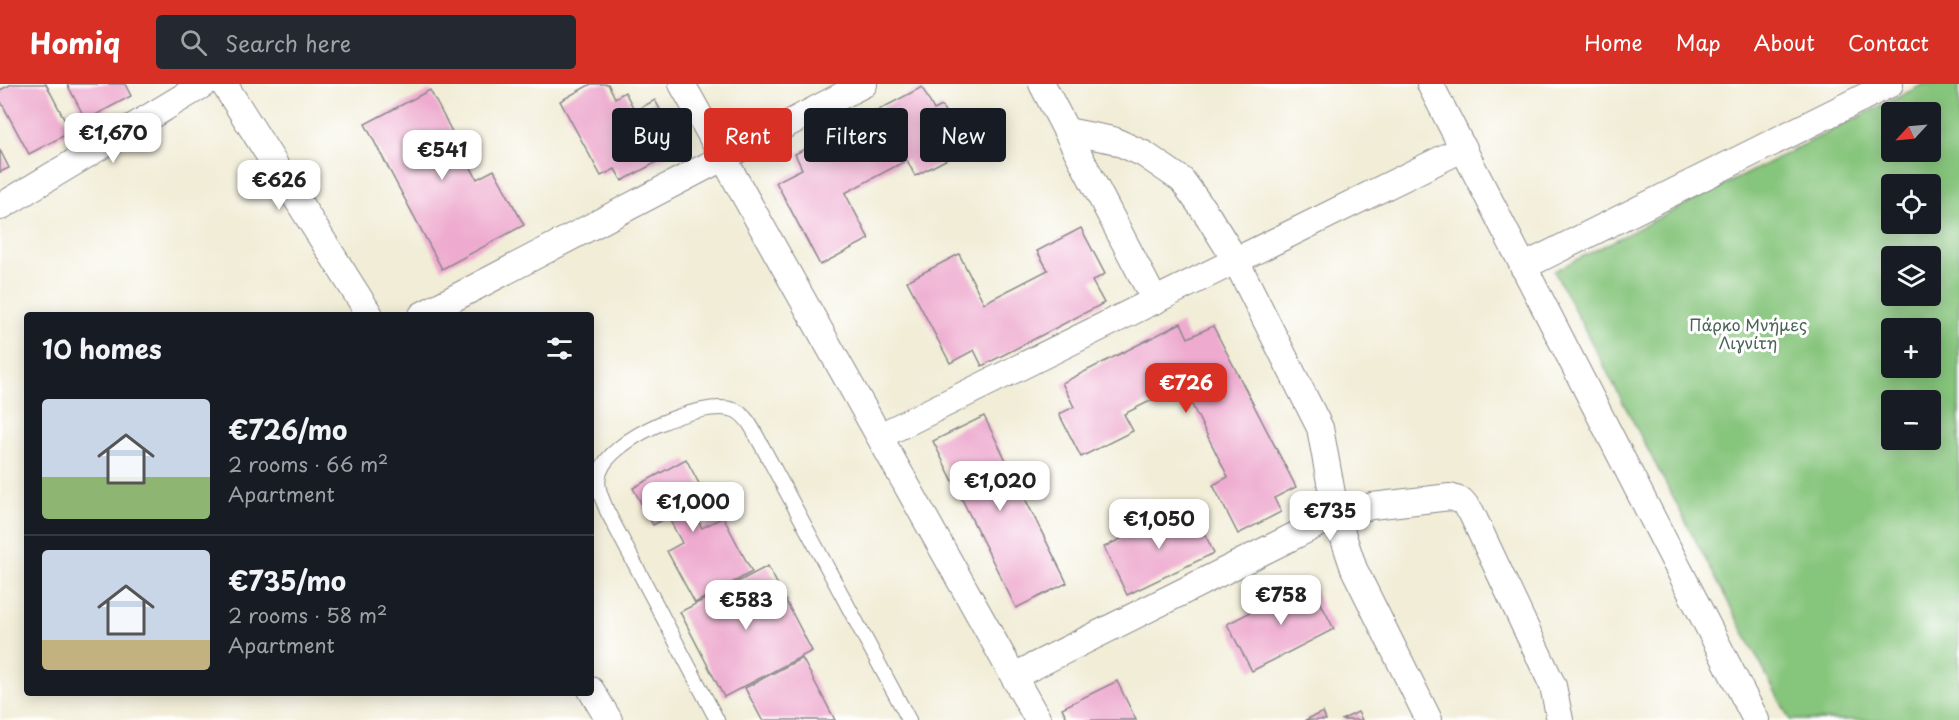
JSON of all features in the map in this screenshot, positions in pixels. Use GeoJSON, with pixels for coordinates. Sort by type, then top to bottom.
{"type":"FeatureCollection","features":[{"type":"Feature","properties":{"kind":"street"},"geometry":{"type":"LineString","coordinates":[[0,207],[204,84]]}},
{"type":"Feature","properties":{"kind":"street"},"geometry":{"type":"LineString","coordinates":[[224,84],[368,312]]}},
{"type":"Feature","properties":{"kind":"street"},"geometry":{"type":"LineString","coordinates":[[682,84],[704,123]]}},
{"type":"Feature","properties":{"kind":"street"},"geometry":{"type":"LineString","coordinates":[[792,121],[864,84]]}},
{"type":"Feature","properties":{"kind":"street"},"geometry":{"type":"LineString","coordinates":[[1042,84],[1155,301]]}},
{"type":"Feature","properties":{"kind":"street"},"geometry":{"type":"LineString","coordinates":[[1430,84],[1756,720]]}},
{"type":"Feature","properties":{"kind":"street"},"geometry":{"type":"LineString","coordinates":[[1523,267],[1890,84]]}},
{"type":"Feature","properties":{"kind":"street"},"geometry":{"type":"LineString","coordinates":[[1067,131],[1113,140],[1144,154],[1182,180],[1236,261],[1320,428],[1336,515],[1354,569],[1430,720]]}},
{"type":"Feature","properties":{"kind":"street"},"geometry":{"type":"LineString","coordinates":[[880,436],[1464,148]]}},
{"type":"Feature","properties":{"kind":"street"},"geometry":{"type":"LineString","coordinates":[[428,312],[713,162]]}},
{"type":"Feature","properties":{"kind":"street"},"geometry":{"type":"LineString","coordinates":[[726,162],[1038,720]]}},
{"type":"Feature","properties":{"kind":"street"},"geometry":{"type":"LineString","coordinates":[[1014,676],[1336,515],[1372,506],[1450,496],[1462,501],[1471,512],[1553,686],[1560,720]]}},
{"type":"Feature","properties":{"kind":"street"},"geometry":{"type":"LineString","coordinates":[[594,695],[609,720]]}},
{"type":"Feature","properties":{"kind":"lane"},"geometry":{"type":"LineString","coordinates":[[717,720],[607,511],[597,486],[606,460],[618,447],[645,431],[672,420],[704,409],[715,408],[735,410],[744,416],[909,720]]}},
{"type":"Feature","properties":{"kind":"green space","name":"Πάρκο Μνήμες Λιγνίτη"},"geometry":{"type":"Polygon","coordinates":[[[1924,84],[1959,84],[1959,720],[1790,720],[1554,271],[1881,106],[1881,162],[1941,162],[1941,102],[1888,102],[1924,84]]]}},
{"type":"Feature","properties":{"kind":"building"},"geometry":{"type":"Polygon","coordinates":[[[12,84],[46,84],[71,132],[29,154],[0,100],[0,90],[12,84]]]}},
{"type":"Feature","properties":{"kind":"building"},"geometry":{"type":"Polygon","coordinates":[[[67,84],[125,84],[131,96],[86,120],[67,84]]]}},
{"type":"Feature","properties":{"kind":"building"},"geometry":{"type":"Polygon","coordinates":[[[591,84],[608,84],[615,98],[625,92],[633,108],[612,108],[612,162],[657,162],[622,181],[615,169],[601,176],[560,101],[591,84]]]}},
{"type":"Feature","properties":{"kind":"building"},"geometry":{"type":"Polygon","coordinates":[[[922,87],[933,108],[920,108],[920,162],[942,162],[915,176],[908,162],[908,108],[882,108],[922,87]]]}},
{"type":"Feature","properties":{"kind":"building"},"geometry":{"type":"Polygon","coordinates":[[[430,90],[477,179],[494,170],[524,225],[442,269],[365,124],[430,90]]]}},
{"type":"Feature","properties":{"kind":"building"},"geometry":{"type":"Polygon","coordinates":[[[655,100],[659,108],[640,108],[655,100]]]}},
{"type":"Feature","properties":{"kind":"building"},"geometry":{"type":"Polygon","coordinates":[[[804,149],[804,162],[903,162],[845,193],[869,239],[820,265],[776,182],[802,169],[795,154],[804,149]]]}},
{"type":"Feature","properties":{"kind":"building"},"geometry":{"type":"Polygon","coordinates":[[[0,150],[9,168],[0,172],[0,150]]]}},
{"type":"Feature","properties":{"kind":"building"},"geometry":{"type":"Polygon","coordinates":[[[1081,228],[1105,274],[1092,281],[1104,303],[982,366],[974,350],[950,363],[907,281],[959,254],[984,303],[1048,270],[1037,251],[1081,228]]]}},
{"type":"Feature","properties":{"kind":"building"},"geometry":{"type":"Polygon","coordinates":[[[1181,323],[1188,338],[1213,326],[1296,487],[1274,498],[1281,512],[1238,534],[1213,485],[1228,477],[1182,385],[1124,414],[1133,431],[1081,457],[1059,414],[1074,407],[1062,383],[1181,323]]]}},
{"type":"Feature","properties":{"kind":"building"},"geometry":{"type":"Polygon","coordinates":[[[984,416],[1067,583],[1016,608],[933,441],[984,416]]]}},
{"type":"Feature","properties":{"kind":"building"},"geometry":{"type":"Polygon","coordinates":[[[686,459],[705,495],[689,504],[702,528],[723,517],[752,572],[695,603],[667,551],[682,543],[668,517],[653,525],[633,488],[686,459]]]}},
{"type":"Feature","properties":{"kind":"building"},"geometry":{"type":"Polygon","coordinates":[[[1190,504],[1214,553],[1127,595],[1104,547],[1190,504]]]}},
{"type":"Feature","properties":{"kind":"building"},"geometry":{"type":"Polygon","coordinates":[[[768,566],[812,651],[724,697],[680,612],[768,566]]]}},
{"type":"Feature","properties":{"kind":"building"},"geometry":{"type":"Polygon","coordinates":[[[1310,582],[1334,629],[1252,671],[1227,624],[1310,582]]]}},
{"type":"Feature","properties":{"kind":"building"},"geometry":{"type":"Polygon","coordinates":[[[802,658],[835,720],[762,720],[745,688],[802,658]]]}},
{"type":"Feature","properties":{"kind":"building"},"geometry":{"type":"Polygon","coordinates":[[[1117,681],[1136,720],[1068,720],[1062,708],[1117,681]]]}},
{"type":"Feature","properties":{"kind":"building"},"geometry":{"type":"Polygon","coordinates":[[[1323,712],[1326,720],[1305,720],[1323,712]]]}},
{"type":"Feature","properties":{"kind":"building"},"geometry":{"type":"Polygon","coordinates":[[[1358,712],[1362,720],[1341,720],[1358,712]]]}}]}
